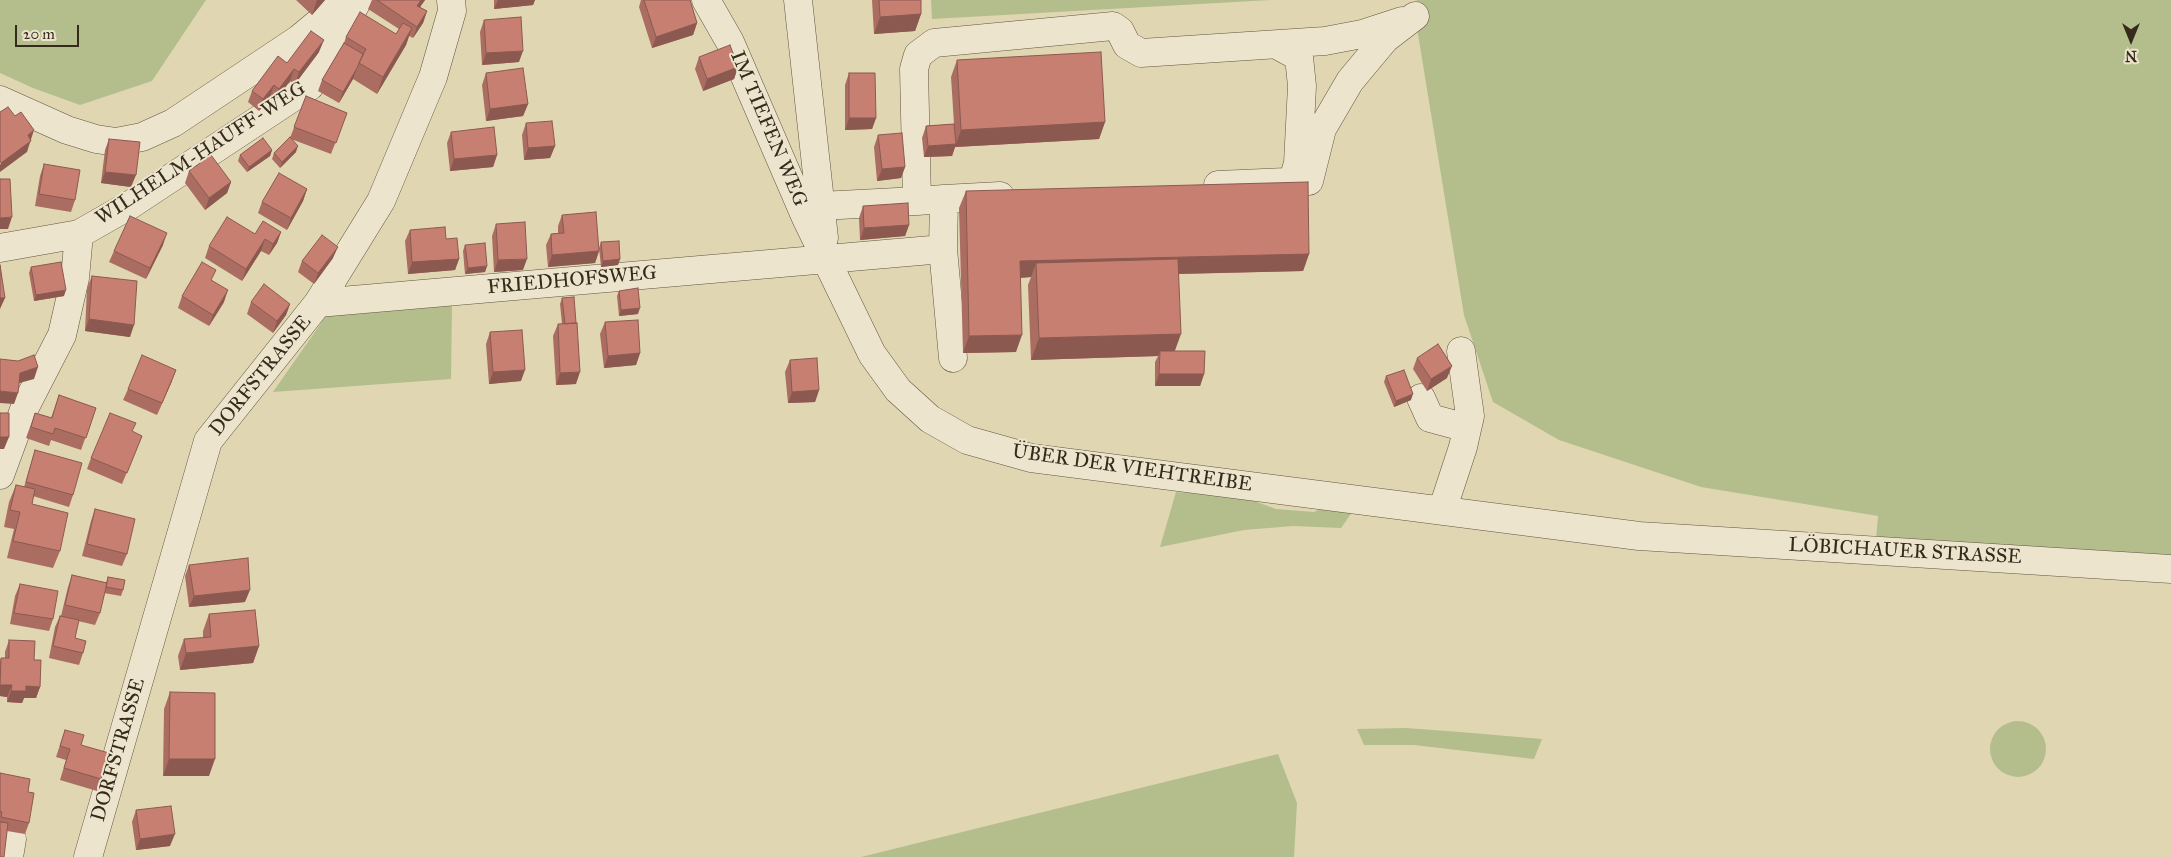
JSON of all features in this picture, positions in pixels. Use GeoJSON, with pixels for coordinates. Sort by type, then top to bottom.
{"type":"FeatureCollection","features":[{"type":"Feature","properties":{"kind":"street"},"geometry":{"type":"LineString","coordinates":[[0,100],[67,130],[96,139],[116,142],[142,137],[173,123],[299,39],[346,0]]}},
{"type":"Feature","properties":{"kind":"street","name":"WILHELM-HAUFF-WEG"},"geometry":{"type":"LineString","coordinates":[[0,248],[79,234],[130,205],[310,86],[358,0]]}},
{"type":"Feature","properties":{"kind":"street","name":"DORFSTRASSE"},"geometry":{"type":"LineString","coordinates":[[88,857],[208,441],[318,304],[381,201],[433,77],[452,11],[452,0]]}},
{"type":"Feature","properties":{"kind":"street","name":"IM TIEFEN WEG"},"geometry":{"type":"LineString","coordinates":[[706,0],[730,42],[806,218],[826,259]]}},
{"type":"Feature","properties":{"kind":"street"},"geometry":{"type":"LineString","coordinates":[[798,0],[826,259]]}},
{"type":"Feature","properties":{"kind":"street"},"geometry":{"type":"LineString","coordinates":[[917,201],[914,69],[918,55],[934,43],[1113,26],[1120,31],[1127,45],[1142,54],[1325,41],[1362,34],[1415,16],[1386,39],[1350,81],[1322,129],[1309,181],[1194,187]]}},
{"type":"Feature","properties":{"kind":"street"},"geometry":{"type":"LineString","coordinates":[[1277,45],[1299,57],[1302,86],[1298,163],[1294,182]]}},
{"type":"Feature","properties":{"kind":"street"},"geometry":{"type":"LineString","coordinates":[[820,206],[1024,195]]}},
{"type":"Feature","properties":{"kind":"street"},"geometry":{"type":"LineString","coordinates":[[944,199],[943,250],[953,358]]}},
{"type":"Feature","properties":{"kind":"street"},"geometry":{"type":"LineString","coordinates":[[0,475],[25,407],[62,335],[75,278],[79,234]]}},
{"type":"Feature","properties":{"kind":"street","name":"FRIEDHOFSWEG"},"geometry":{"type":"LineString","coordinates":[[318,304],[943,250]]}},
{"type":"Feature","properties":{"kind":"street","name":"ÜBER DER VIEHTREIBE"},"geometry":{"type":"LineString","coordinates":[[826,259],[872,354],[898,390],[930,419],[967,440],[1031,458],[1639,536]]}},
{"type":"Feature","properties":{"kind":"street"},"geometry":{"type":"LineString","coordinates":[[1442,511],[1470,416],[1461,351]]}},
{"type":"Feature","properties":{"kind":"street"},"geometry":{"type":"LineString","coordinates":[[1421,398],[1430,418],[1467,428]]}},
{"type":"Feature","properties":{"kind":"street","name":"LÖBICHAUER STRASSE"},"geometry":{"type":"LineString","coordinates":[[1639,536],[2171,569]]}},
{"type":"Feature","properties":{"kind":"green space"},"geometry":{"type":"Polygon","coordinates":[[[0,0],[206,0],[152,81],[80,105],[33,88],[0,73],[0,0]]]}},
{"type":"Feature","properties":{"kind":"green space"},"geometry":{"type":"Polygon","coordinates":[[[931,0],[1271,0],[932,19],[931,0]]]}},
{"type":"Feature","properties":{"kind":"green space"},"geometry":{"type":"Polygon","coordinates":[[[1417,0],[2171,0],[2171,569],[1875,551],[1878,516],[1701,487],[1559,440],[1493,402],[1464,315],[1415,16],[1417,0]]]}},
{"type":"Feature","properties":{"kind":"green space"},"geometry":{"type":"Polygon","coordinates":[[[452,305],[451,379],[273,392],[326,316],[452,305]]]}},
{"type":"Feature","properties":{"kind":"green space"},"geometry":{"type":"Polygon","coordinates":[[[1176,492],[1243,497],[1276,509],[1314,512],[1330,504],[1355,508],[1341,528],[1293,526],[1244,530],[1160,547],[1176,492]]]}},
{"type":"Feature","properties":{"kind":"green space"},"geometry":{"type":"Polygon","coordinates":[[[2018,721],[2029,723],[2038,729],[2044,738],[2046,749],[2044,760],[2038,769],[2029,775],[2018,777],[2007,775],[1998,769],[1992,760],[1990,749],[1992,738],[1998,729],[2007,723],[2018,721]]]}},
{"type":"Feature","properties":{"kind":"green space"},"geometry":{"type":"Polygon","coordinates":[[[1406,728],[1542,739],[1534,759],[1414,745],[1364,745],[1357,729],[1406,728]]]}},
{"type":"Feature","properties":{"kind":"green space"},"geometry":{"type":"Polygon","coordinates":[[[1278,754],[1297,803],[1294,857],[861,857],[1278,754]]]}},
{"type":"Feature","properties":{"kind":"building"},"geometry":{"type":"Polygon","coordinates":[[[377,0],[421,0],[417,6],[427,11],[417,27],[377,0]]]}},
{"type":"Feature","properties":{"kind":"building"},"geometry":{"type":"Polygon","coordinates":[[[644,0],[690,0],[697,23],[656,37],[644,0]]]}},
{"type":"Feature","properties":{"kind":"building"},"geometry":{"type":"Polygon","coordinates":[[[879,0],[921,0],[921,14],[880,17],[879,0]]]}},
{"type":"Feature","properties":{"kind":"building"},"geometry":{"type":"Polygon","coordinates":[[[360,12],[396,34],[403,23],[412,28],[383,77],[359,63],[366,49],[346,37],[360,12]]]}},
{"type":"Feature","properties":{"kind":"building"},"geometry":{"type":"Polygon","coordinates":[[[521,17],[523,51],[486,53],[484,20],[521,17]]]}},
{"type":"Feature","properties":{"kind":"building"},"geometry":{"type":"Polygon","coordinates":[[[311,31],[324,40],[299,72],[294,69],[279,89],[274,85],[263,99],[252,91],[278,56],[287,63],[311,31]]]}},
{"type":"Feature","properties":{"kind":"building"},"geometry":{"type":"Polygon","coordinates":[[[344,43],[363,54],[343,92],[322,80],[344,43]]]}},
{"type":"Feature","properties":{"kind":"building"},"geometry":{"type":"Polygon","coordinates":[[[730,45],[738,67],[707,79],[699,57],[730,45]]]}},
{"type":"Feature","properties":{"kind":"building"},"geometry":{"type":"Polygon","coordinates":[[[1101,52],[1105,122],[961,130],[957,60],[1101,52]]]}},
{"type":"Feature","properties":{"kind":"building"},"geometry":{"type":"Polygon","coordinates":[[[523,68],[528,104],[490,109],[486,73],[523,68]]]}},
{"type":"Feature","properties":{"kind":"building"},"geometry":{"type":"Polygon","coordinates":[[[849,73],[875,73],[876,118],[849,118],[849,73]]]}},
{"type":"Feature","properties":{"kind":"building"},"geometry":{"type":"Polygon","coordinates":[[[306,96],[347,113],[336,143],[294,127],[306,96]]]}},
{"type":"Feature","properties":{"kind":"building"},"geometry":{"type":"Polygon","coordinates":[[[8,107],[15,116],[21,112],[34,130],[28,135],[31,141],[1,163],[0,112],[8,107]]]}},
{"type":"Feature","properties":{"kind":"building"},"geometry":{"type":"Polygon","coordinates":[[[552,121],[555,146],[528,148],[526,123],[552,121]]]}},
{"type":"Feature","properties":{"kind":"building"},"geometry":{"type":"Polygon","coordinates":[[[954,124],[956,144],[928,146],[926,126],[954,124]]]}},
{"type":"Feature","properties":{"kind":"building"},"geometry":{"type":"Polygon","coordinates":[[[494,127],[497,155],[454,159],[451,132],[494,127]]]}},
{"type":"Feature","properties":{"kind":"building"},"geometry":{"type":"Polygon","coordinates":[[[902,133],[905,167],[882,169],[878,135],[902,133]]]}},
{"type":"Feature","properties":{"kind":"building"},"geometry":{"type":"Polygon","coordinates":[[[290,137],[298,146],[282,162],[274,153],[290,137]]]}},
{"type":"Feature","properties":{"kind":"building"},"geometry":{"type":"Polygon","coordinates":[[[263,138],[272,150],[249,167],[240,155],[263,138]]]}},
{"type":"Feature","properties":{"kind":"building"},"geometry":{"type":"Polygon","coordinates":[[[109,139],[140,142],[136,175],[105,172],[109,139]]]}},
{"type":"Feature","properties":{"kind":"building"},"geometry":{"type":"Polygon","coordinates":[[[211,155],[231,182],[209,198],[189,171],[211,155]]]}},
{"type":"Feature","properties":{"kind":"building"},"geometry":{"type":"Polygon","coordinates":[[[44,164],[80,170],[75,200],[39,194],[44,164]]]}},
{"type":"Feature","properties":{"kind":"building"},"geometry":{"type":"Polygon","coordinates":[[[279,173],[307,189],[291,218],[262,202],[279,173]]]}},
{"type":"Feature","properties":{"kind":"building"},"geometry":{"type":"Polygon","coordinates":[[[0,179],[10,179],[12,217],[0,218],[0,179]]]}},
{"type":"Feature","properties":{"kind":"building"},"geometry":{"type":"Polygon","coordinates":[[[1308,182],[1309,254],[1020,261],[1022,335],[969,336],[966,191],[1308,182]]]}},
{"type":"Feature","properties":{"kind":"building"},"geometry":{"type":"Polygon","coordinates":[[[908,203],[909,225],[864,228],[863,206],[908,203]]]}},
{"type":"Feature","properties":{"kind":"building"},"geometry":{"type":"Polygon","coordinates":[[[596,212],[599,251],[552,255],[551,234],[564,233],[562,215],[596,212]]]}},
{"type":"Feature","properties":{"kind":"building"},"geometry":{"type":"Polygon","coordinates":[[[130,216],[167,233],[150,268],[114,251],[130,216]]]}},
{"type":"Feature","properties":{"kind":"building"},"geometry":{"type":"Polygon","coordinates":[[[227,217],[255,234],[263,221],[281,232],[273,244],[265,239],[246,269],[209,246],[227,217]]]}},
{"type":"Feature","properties":{"kind":"building"},"geometry":{"type":"Polygon","coordinates":[[[525,222],[527,259],[498,260],[496,224],[525,222]]]}},
{"type":"Feature","properties":{"kind":"building"},"geometry":{"type":"Polygon","coordinates":[[[445,227],[446,239],[457,238],[459,259],[412,262],[410,230],[445,227]]]}},
{"type":"Feature","properties":{"kind":"building"},"geometry":{"type":"Polygon","coordinates":[[[322,235],[338,247],[318,273],[302,261],[322,235]]]}},
{"type":"Feature","properties":{"kind":"building"},"geometry":{"type":"Polygon","coordinates":[[[619,241],[620,259],[603,261],[601,242],[619,241]]]}},
{"type":"Feature","properties":{"kind":"building"},"geometry":{"type":"Polygon","coordinates":[[[485,243],[487,266],[468,268],[465,245],[485,243]]]}},
{"type":"Feature","properties":{"kind":"building"},"geometry":{"type":"Polygon","coordinates":[[[1178,259],[1181,334],[1039,338],[1036,263],[1178,259]]]}},
{"type":"Feature","properties":{"kind":"building"},"geometry":{"type":"Polygon","coordinates":[[[61,262],[66,290],[36,295],[31,267],[61,262]]]}},
{"type":"Feature","properties":{"kind":"building"},"geometry":{"type":"Polygon","coordinates":[[[202,262],[216,270],[211,280],[228,290],[213,315],[182,296],[202,262]]]}},
{"type":"Feature","properties":{"kind":"building"},"geometry":{"type":"Polygon","coordinates":[[[0,265],[5,298],[0,298],[0,265]]]}},
{"type":"Feature","properties":{"kind":"building"},"geometry":{"type":"Polygon","coordinates":[[[92,276],[137,281],[134,325],[89,319],[92,276]]]}},
{"type":"Feature","properties":{"kind":"building"},"geometry":{"type":"Polygon","coordinates":[[[264,284],[290,304],[277,321],[251,302],[264,284]]]}},
{"type":"Feature","properties":{"kind":"building"},"geometry":{"type":"Polygon","coordinates":[[[638,288],[640,308],[621,310],[619,291],[638,288]]]}},
{"type":"Feature","properties":{"kind":"building"},"geometry":{"type":"Polygon","coordinates":[[[574,297],[576,323],[565,324],[562,298],[574,297]]]}},
{"type":"Feature","properties":{"kind":"building"},"geometry":{"type":"Polygon","coordinates":[[[638,320],[640,353],[608,356],[605,322],[638,320]]]}},
{"type":"Feature","properties":{"kind":"building"},"geometry":{"type":"Polygon","coordinates":[[[577,323],[580,372],[560,373],[558,324],[577,323]]]}},
{"type":"Feature","properties":{"kind":"building"},"geometry":{"type":"Polygon","coordinates":[[[522,330],[525,370],[493,372],[490,332],[522,330]]]}},
{"type":"Feature","properties":{"kind":"building"},"geometry":{"type":"Polygon","coordinates":[[[1438,344],[1452,366],[1431,379],[1417,358],[1438,344]]]}},
{"type":"Feature","properties":{"kind":"building"},"geometry":{"type":"Polygon","coordinates":[[[1160,351],[1205,351],[1204,374],[1159,374],[1160,351]]]}},
{"type":"Feature","properties":{"kind":"building"},"geometry":{"type":"Polygon","coordinates":[[[34,355],[38,367],[20,373],[18,393],[0,391],[0,359],[18,361],[34,355]]]}},
{"type":"Feature","properties":{"kind":"building"},"geometry":{"type":"Polygon","coordinates":[[[142,355],[176,370],[162,403],[128,389],[142,355]]]}},
{"type":"Feature","properties":{"kind":"building"},"geometry":{"type":"Polygon","coordinates":[[[817,358],[819,390],[792,392],[790,360],[817,358]]]}},
{"type":"Feature","properties":{"kind":"building"},"geometry":{"type":"Polygon","coordinates":[[[1404,370],[1413,394],[1396,401],[1386,376],[1404,370]]]}},
{"type":"Feature","properties":{"kind":"building"},"geometry":{"type":"Polygon","coordinates":[[[59,395],[96,408],[86,438],[55,428],[53,434],[31,427],[35,413],[52,418],[59,395]]]}},
{"type":"Feature","properties":{"kind":"building"},"geometry":{"type":"Polygon","coordinates":[[[0,413],[9,413],[9,437],[0,437],[0,413]]]}},
{"type":"Feature","properties":{"kind":"building"},"geometry":{"type":"Polygon","coordinates":[[[110,413],[136,423],[132,431],[142,436],[127,473],[91,458],[110,413]]]}},
{"type":"Feature","properties":{"kind":"building"},"geometry":{"type":"Polygon","coordinates":[[[35,450],[82,463],[73,495],[26,482],[35,450]]]}},
{"type":"Feature","properties":{"kind":"building"},"geometry":{"type":"Polygon","coordinates":[[[16,485],[35,489],[32,504],[68,513],[60,551],[13,541],[20,512],[10,510],[16,485]]]}},
{"type":"Feature","properties":{"kind":"building"},"geometry":{"type":"Polygon","coordinates":[[[95,509],[135,519],[127,554],[87,544],[95,509]]]}},
{"type":"Feature","properties":{"kind":"building"},"geometry":{"type":"Polygon","coordinates":[[[248,558],[250,590],[194,596],[189,565],[248,558]]]}},
{"type":"Feature","properties":{"kind":"building"},"geometry":{"type":"Polygon","coordinates":[[[72,575],[107,583],[100,613],[65,605],[72,575]]]}},
{"type":"Feature","properties":{"kind":"building"},"geometry":{"type":"Polygon","coordinates":[[[108,577],[125,580],[123,590],[106,587],[108,577]]]}},
{"type":"Feature","properties":{"kind":"building"},"geometry":{"type":"Polygon","coordinates":[[[20,584],[58,591],[53,619],[14,613],[20,584]]]}},
{"type":"Feature","properties":{"kind":"building"},"geometry":{"type":"Polygon","coordinates":[[[255,610],[259,646],[186,653],[184,639],[211,637],[209,614],[255,610]]]}},
{"type":"Feature","properties":{"kind":"building"},"geometry":{"type":"Polygon","coordinates":[[[60,616],[79,620],[75,638],[86,641],[83,653],[53,646],[60,616]]]}},
{"type":"Feature","properties":{"kind":"building"},"geometry":{"type":"Polygon","coordinates":[[[9,640],[35,641],[34,660],[41,660],[40,687],[26,686],[26,691],[11,691],[12,685],[0,685],[1,658],[9,658],[9,640]]]}},
{"type":"Feature","properties":{"kind":"building"},"geometry":{"type":"Polygon","coordinates":[[[170,692],[215,693],[215,759],[169,759],[170,692]]]}},
{"type":"Feature","properties":{"kind":"building"},"geometry":{"type":"Polygon","coordinates":[[[65,730],[84,735],[81,745],[109,753],[101,779],[64,768],[70,749],[60,746],[65,730]]]}},
{"type":"Feature","properties":{"kind":"building"},"geometry":{"type":"Polygon","coordinates":[[[0,773],[30,779],[28,792],[34,793],[29,823],[1,817],[0,773]]]}},
{"type":"Feature","properties":{"kind":"building"},"geometry":{"type":"Polygon","coordinates":[[[171,806],[175,834],[140,839],[136,810],[171,806]]]}},
{"type":"Feature","properties":{"kind":"building"},"geometry":{"type":"Polygon","coordinates":[[[0,822],[8,823],[4,857],[0,857],[0,822]]]}}]}
